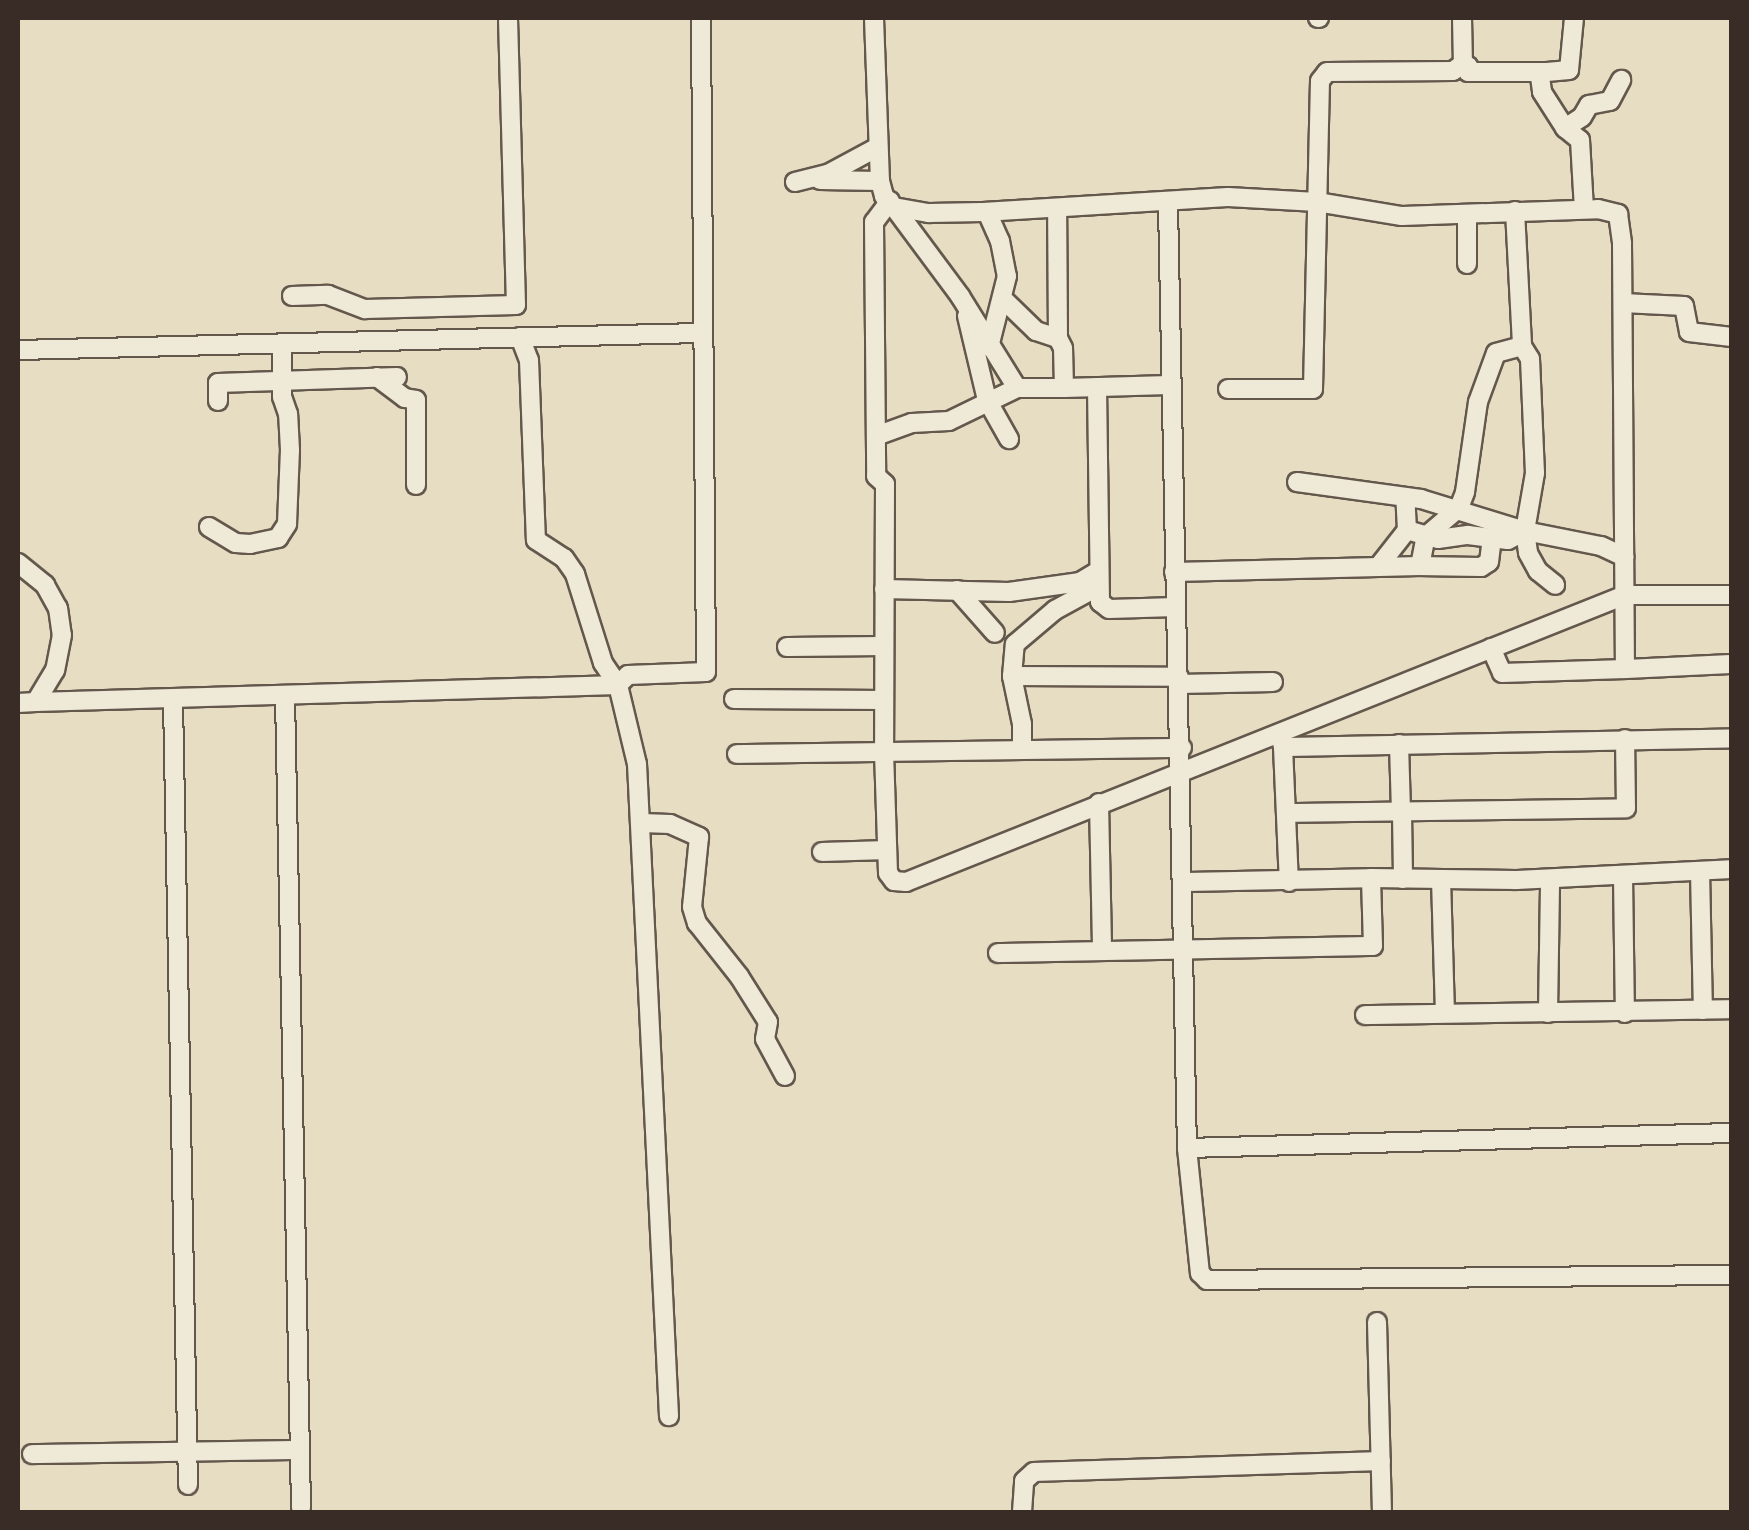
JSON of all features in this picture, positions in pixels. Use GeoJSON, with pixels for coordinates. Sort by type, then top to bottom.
{"type":"FeatureCollection","features":[{"type":"Feature","properties":{"kind":"street"},"geometry":{"type":"LineString","coordinates":[[292,296],[328,295],[366,308],[516,305],[508,18]]}},
{"type":"Feature","properties":{"kind":"street"},"geometry":{"type":"LineString","coordinates":[[27,702],[618,685],[628,674],[706,672],[700,18]]}},
{"type":"Feature","properties":{"kind":"street"},"geometry":{"type":"LineString","coordinates":[[874,18],[880,181],[909,229],[966,305],[1017,388]]}},
{"type":"Feature","properties":{"kind":"street"},"geometry":{"type":"LineString","coordinates":[[1462,18],[1463,66]]}},
{"type":"Feature","properties":{"kind":"street"},"geometry":{"type":"LineString","coordinates":[[1228,390],[1313,390],[1320,81],[1326,72],[1453,71],[1463,66],[1468,66],[1468,72],[1570,70],[1574,18]]}},
{"type":"Feature","properties":{"kind":"street"},"geometry":{"type":"LineString","coordinates":[[1544,72],[1542,92],[1566,128],[1580,140],[1584,209]]}},
{"type":"Feature","properties":{"kind":"street"},"geometry":{"type":"LineString","coordinates":[[1566,128],[1582,117],[1589,105],[1610,102],[1621,80]]}},
{"type":"Feature","properties":{"kind":"street"},"geometry":{"type":"LineString","coordinates":[[878,147],[828,174],[800,181],[880,181]]}},
{"type":"Feature","properties":{"kind":"street"},"geometry":{"type":"LineString","coordinates":[[892,204],[929,213],[987,212],[1228,198],[1294,200],[1316,211],[1402,216],[1612,210],[1622,221],[1625,669]]}},
{"type":"Feature","properties":{"kind":"street"},"geometry":{"type":"LineString","coordinates":[[892,204],[874,222],[876,476],[885,484],[884,752],[888,873],[894,882],[906,882],[1182,771],[1281,740],[1491,648],[1625,596],[1732,594]]}},
{"type":"Feature","properties":{"kind":"street"},"geometry":{"type":"LineString","coordinates":[[1168,204],[1169,385],[1182,748],[1187,1148],[1197,1258],[1207,1280],[1732,1275]]}},
{"type":"Feature","properties":{"kind":"street"},"geometry":{"type":"LineString","coordinates":[[1057,208],[1058,338],[1063,348],[1064,388]]}},
{"type":"Feature","properties":{"kind":"street"},"geometry":{"type":"LineString","coordinates":[[1514,210],[1522,346],[1530,359],[1535,473],[1525,532],[1528,553],[1538,571],[1555,585]]}},
{"type":"Feature","properties":{"kind":"street"},"geometry":{"type":"LineString","coordinates":[[987,212],[1000,241],[1007,276],[990,347]]}},
{"type":"Feature","properties":{"kind":"street"},"geometry":{"type":"LineString","coordinates":[[1467,214],[1467,264]]}},
{"type":"Feature","properties":{"kind":"street"},"geometry":{"type":"LineString","coordinates":[[875,242],[909,229]]}},
{"type":"Feature","properties":{"kind":"street"},"geometry":{"type":"LineString","coordinates":[[1003,299],[1036,331],[1058,338]]}},
{"type":"Feature","properties":{"kind":"street"},"geometry":{"type":"LineString","coordinates":[[1623,303],[1684,306],[1689,332],[1732,337]]}},
{"type":"Feature","properties":{"kind":"street"},"geometry":{"type":"LineString","coordinates":[[966,305],[987,400],[1009,438]]}},
{"type":"Feature","properties":{"kind":"street"},"geometry":{"type":"LineString","coordinates":[[18,350],[700,333]]}},
{"type":"Feature","properties":{"kind":"street"},"geometry":{"type":"LineString","coordinates":[[520,337],[529,360],[536,540],[564,558],[576,574],[603,664],[618,685],[637,764],[650,1110],[668,1416]]}},
{"type":"Feature","properties":{"kind":"street"},"geometry":{"type":"LineString","coordinates":[[209,527],[236,542],[250,544],[278,538],[287,524],[290,450],[282,343]]}},
{"type":"Feature","properties":{"kind":"street"},"geometry":{"type":"LineString","coordinates":[[1417,566],[1426,536],[1458,508],[1478,402],[1496,352],[1522,346]]}},
{"type":"Feature","properties":{"kind":"street"},"geometry":{"type":"LineString","coordinates":[[218,401],[218,383],[397,377]]}},
{"type":"Feature","properties":{"kind":"street"},"geometry":{"type":"LineString","coordinates":[[378,378],[405,398],[416,400],[416,484]]}},
{"type":"Feature","properties":{"kind":"street"},"geometry":{"type":"LineString","coordinates":[[876,436],[912,422],[949,421],[1017,388],[1169,385]]}},
{"type":"Feature","properties":{"kind":"street"},"geometry":{"type":"LineString","coordinates":[[1097,387],[1098,578],[1104,608],[1176,607]]}},
{"type":"Feature","properties":{"kind":"street"},"geometry":{"type":"LineString","coordinates":[[1297,482],[1405,496],[1458,508],[1525,532],[1601,546],[1625,556]]}},
{"type":"Feature","properties":{"kind":"street"},"geometry":{"type":"LineString","coordinates":[[1378,567],[1407,530],[1405,496]]}},
{"type":"Feature","properties":{"kind":"street"},"geometry":{"type":"LineString","coordinates":[[1407,530],[1426,536],[1508,540],[1525,532]]}},
{"type":"Feature","properties":{"kind":"street"},"geometry":{"type":"LineString","coordinates":[[1174,572],[1481,568],[1488,562],[1492,538]]}},
{"type":"Feature","properties":{"kind":"street"},"geometry":{"type":"LineString","coordinates":[[18,563],[46,584],[58,608],[62,636],[56,670],[27,702]]}},
{"type":"Feature","properties":{"kind":"street"},"geometry":{"type":"LineString","coordinates":[[884,589],[1009,592],[1098,578]]}},
{"type":"Feature","properties":{"kind":"street"},"geometry":{"type":"LineString","coordinates":[[1022,750],[1022,724],[1012,676],[1015,644],[1098,578]]}},
{"type":"Feature","properties":{"kind":"street"},"geometry":{"type":"LineString","coordinates":[[958,590],[995,632]]}},
{"type":"Feature","properties":{"kind":"street"},"geometry":{"type":"LineString","coordinates":[[788,646],[884,646]]}},
{"type":"Feature","properties":{"kind":"street"},"geometry":{"type":"LineString","coordinates":[[1491,648],[1502,673],[1732,664]]}},
{"type":"Feature","properties":{"kind":"street"},"geometry":{"type":"LineString","coordinates":[[1012,676],[1273,682]]}},
{"type":"Feature","properties":{"kind":"street"},"geometry":{"type":"LineString","coordinates":[[285,696],[301,1508]]}},
{"type":"Feature","properties":{"kind":"street"},"geometry":{"type":"LineString","coordinates":[[734,699],[884,700]]}},
{"type":"Feature","properties":{"kind":"street"},"geometry":{"type":"LineString","coordinates":[[172,700],[188,1485]]}},
{"type":"Feature","properties":{"kind":"street"},"geometry":{"type":"LineString","coordinates":[[1281,740],[1398,744],[1732,738]]}},
{"type":"Feature","properties":{"kind":"street"},"geometry":{"type":"LineString","coordinates":[[1287,813],[1626,808],[1626,739]]}},
{"type":"Feature","properties":{"kind":"street"},"geometry":{"type":"LineString","coordinates":[[1281,740],[1289,882]]}},
{"type":"Feature","properties":{"kind":"street"},"geometry":{"type":"LineString","coordinates":[[1398,744],[1403,878]]}},
{"type":"Feature","properties":{"kind":"street"},"geometry":{"type":"LineString","coordinates":[[737,754],[1182,748]]}},
{"type":"Feature","properties":{"kind":"street"},"geometry":{"type":"LineString","coordinates":[[1099,803],[1102,948]]}},
{"type":"Feature","properties":{"kind":"street"},"geometry":{"type":"LineString","coordinates":[[642,823],[670,824],[699,837],[692,891],[696,923],[739,976],[768,1022],[765,1039],[786,1076]]}},
{"type":"Feature","properties":{"kind":"street"},"geometry":{"type":"LineString","coordinates":[[822,852],[887,850]]}},
{"type":"Feature","properties":{"kind":"street"},"geometry":{"type":"LineString","coordinates":[[1184,882],[1550,878],[1732,869]]}},
{"type":"Feature","properties":{"kind":"street"},"geometry":{"type":"LineString","coordinates":[[1700,871],[1703,1010]]}},
{"type":"Feature","properties":{"kind":"street"},"geometry":{"type":"LineString","coordinates":[[1623,876],[1625,1014]]}},
{"type":"Feature","properties":{"kind":"street"},"geometry":{"type":"LineString","coordinates":[[998,953],[1102,948],[1373,946],[1371,878]]}},
{"type":"Feature","properties":{"kind":"street"},"geometry":{"type":"LineString","coordinates":[[1548,1013],[1550,878]]}},
{"type":"Feature","properties":{"kind":"street"},"geometry":{"type":"LineString","coordinates":[[1441,879],[1445,1014]]}},
{"type":"Feature","properties":{"kind":"street"},"geometry":{"type":"LineString","coordinates":[[1365,1015],[1625,1014],[1732,1008]]}},
{"type":"Feature","properties":{"kind":"street"},"geometry":{"type":"LineString","coordinates":[[1187,1148],[1732,1133]]}},
{"type":"Feature","properties":{"kind":"street"},"geometry":{"type":"LineString","coordinates":[[1376,1322],[1382,1512]]}},
{"type":"Feature","properties":{"kind":"street"},"geometry":{"type":"LineString","coordinates":[[32,1454],[300,1450]]}},
{"type":"Feature","properties":{"kind":"street"},"geometry":{"type":"LineString","coordinates":[[1022,1512],[1024,1482],[1034,1472],[1381,1460]]}}]}
